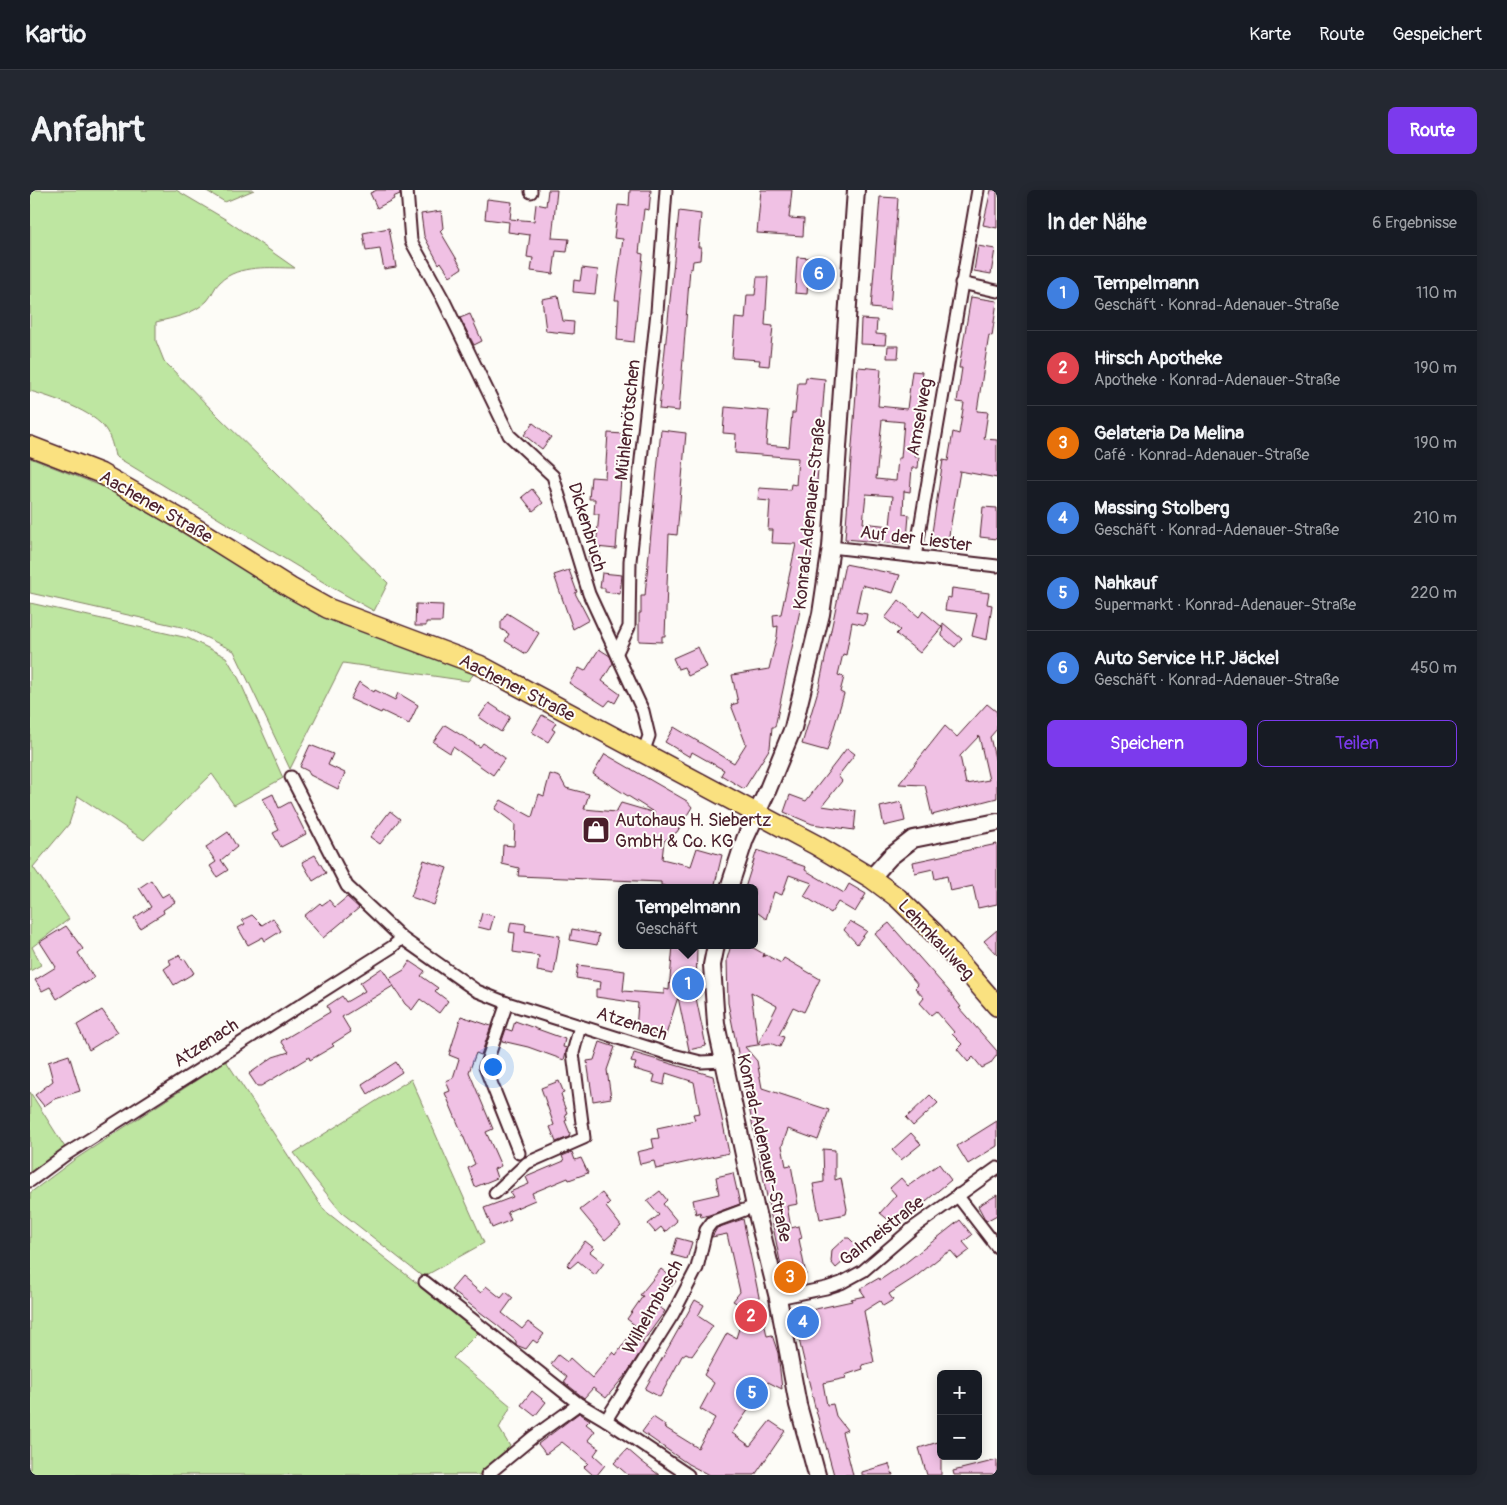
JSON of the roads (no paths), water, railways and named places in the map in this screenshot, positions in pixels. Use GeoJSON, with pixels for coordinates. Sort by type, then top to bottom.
{"type":"FeatureCollection","features":[{"type":"Feature","properties":{"kind":"main road","name":"Aachener Straße"},"geometry":{"type":"LineString","coordinates":[[30,446],[100,473],[184,521],[290,588],[327,608],[479,665],[757,814],[871,878]]}},
{"type":"Feature","properties":{"kind":"main road","name":"Lehmkaulweg"},"geometry":{"type":"LineString","coordinates":[[871,878],[898,898],[934,933],[997,1006]]}},
{"type":"Feature","properties":{"kind":"street","name":"Dickenbruch"},"geometry":{"type":"LineString","coordinates":[[407,190],[411,241],[443,299],[509,435],[552,476],[590,594],[643,711],[649,736],[643,753]]}},
{"type":"Feature","properties":{"kind":"street","name":"Mühlenrötschen"},"geometry":{"type":"LineString","coordinates":[[617,652],[629,627],[630,561],[657,312],[666,190]]}},
{"type":"Feature","properties":{"kind":"street","name":"Konrad-Adenauer-Straße"},"geometry":{"type":"LineString","coordinates":[[730,884],[743,844],[782,758],[803,692],[821,614],[831,547],[856,190]]}},
{"type":"Feature","properties":{"kind":"street","name":"Amselweg"},"geometry":{"type":"LineString","coordinates":[[915,557],[978,190]]}},
{"type":"Feature","properties":{"kind":"street"},"geometry":{"type":"LineString","coordinates":[[961,283],[997,290]]}},
{"type":"Feature","properties":{"kind":"street","name":"Auf der Liester"},"geometry":{"type":"LineString","coordinates":[[831,547],[997,566]]}},
{"type":"Feature","properties":{"kind":"street","name":"Atzenach"},"geometry":{"type":"LineString","coordinates":[[291,777],[347,886],[402,938],[476,991],[507,1004],[678,1056],[701,1062],[724,1061]]}},
{"type":"Feature","properties":{"kind":"street"},"geometry":{"type":"LineString","coordinates":[[871,878],[890,857],[913,839],[997,822]]}},
{"type":"Feature","properties":{"kind":"street","name":"Atzenach"},"geometry":{"type":"LineString","coordinates":[[30,1181],[65,1155],[392,947],[402,938]]}},
{"type":"Feature","properties":{"kind":"street","name":"Konrad-Adenauer-Straße"},"geometry":{"type":"LineString","coordinates":[[715,949],[712,965],[713,1007],[755,1206],[778,1298],[798,1405],[818,1475]]}},
{"type":"Feature","properties":{"kind":"street"},"geometry":{"type":"LineString","coordinates":[[507,1004],[485,1067],[519,1153]]}},
{"type":"Feature","properties":{"kind":"street"},"geometry":{"type":"LineString","coordinates":[[494,1193],[527,1163],[584,1138],[573,1054],[580,1026]]}},
{"type":"Feature","properties":{"kind":"street","name":"Galmeistraße"},"geometry":{"type":"LineString","coordinates":[[778,1298],[834,1286],[863,1271],[913,1228],[997,1168]]}},
{"type":"Feature","properties":{"kind":"street"},"geometry":{"type":"LineString","coordinates":[[957,1195],[997,1246]]}},
{"type":"Feature","properties":{"kind":"street","name":"Wilhelmbusch"},"geometry":{"type":"LineString","coordinates":[[606,1420],[681,1298],[697,1268],[706,1230],[712,1222],[755,1206]]}},
{"type":"Feature","properties":{"kind":"street"},"geometry":{"type":"LineString","coordinates":[[425,1282],[579,1404],[688,1475]]}},
{"type":"Feature","properties":{"kind":"street"},"geometry":{"type":"LineString","coordinates":[[486,1475],[532,1437],[579,1404]]}},
{"type":"Feature","properties":{"kind":"place","name":"Auto Service H.P. Jäckel"},"geometry":{"type":"Point","coordinates":[819,274]}},
{"type":"Feature","properties":{"kind":"place","name":"Autohaus H. Siebertz GmbH & Co. KG"},"geometry":{"type":"Point","coordinates":[596,830]}},
{"type":"Feature","properties":{"kind":"place","name":"Tempelmann"},"geometry":{"type":"Point","coordinates":[688,984]}},
{"type":"Feature","properties":{"kind":"place","name":"Gelateria Da Melina"},"geometry":{"type":"Point","coordinates":[790,1277]}},
{"type":"Feature","properties":{"kind":"place","name":"Hirsch Apotheke"},"geometry":{"type":"Point","coordinates":[751,1316]}},
{"type":"Feature","properties":{"kind":"place","name":"Massing Stolberg"},"geometry":{"type":"Point","coordinates":[803,1322]}},
{"type":"Feature","properties":{"kind":"place","name":"Nahkauf"},"geometry":{"type":"Point","coordinates":[752,1393]}}]}
